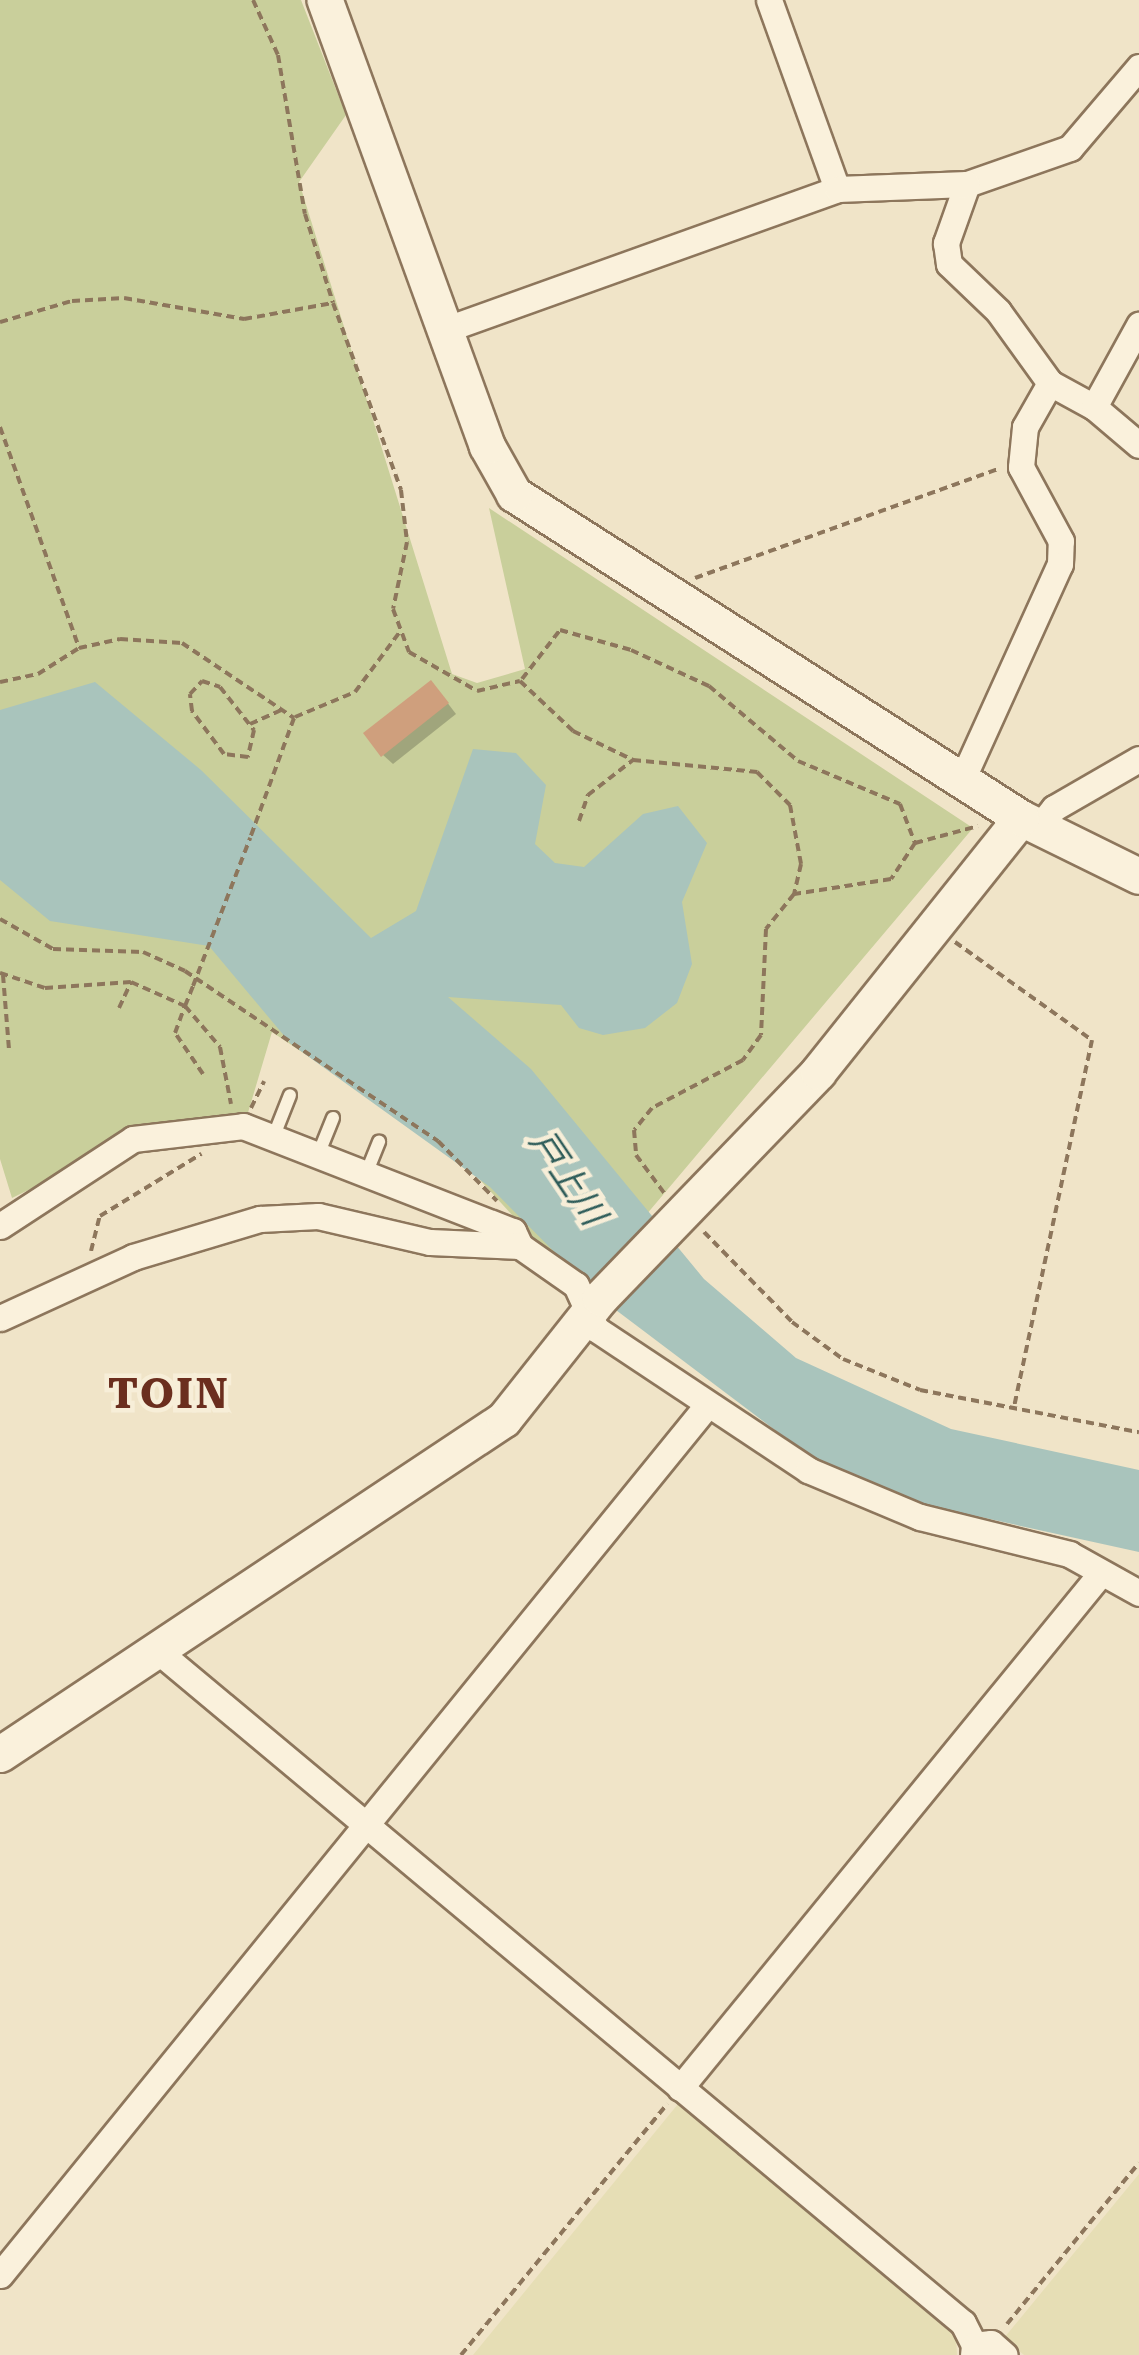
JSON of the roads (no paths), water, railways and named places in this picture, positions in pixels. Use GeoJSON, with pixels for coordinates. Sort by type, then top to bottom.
{"type":"FeatureCollection","features":[{"type":"Feature","properties":{"kind":"street"},"geometry":{"type":"LineString","coordinates":[[325,0],[444,330],[514,494],[663,596],[961,782],[1030,822],[1139,876]]}},
{"type":"Feature","properties":{"kind":"street"},"geometry":{"type":"LineString","coordinates":[[770,0],[838,189]]}},
{"type":"Feature","properties":{"kind":"street"},"geometry":{"type":"LineString","coordinates":[[444,330],[838,189],[967,184],[1070,148],[1139,67]]}},
{"type":"Feature","properties":{"kind":"street"},"geometry":{"type":"LineString","coordinates":[[967,184],[947,233],[949,264],[998,311],[1050,382],[1094,407],[1139,445]]}},
{"type":"Feature","properties":{"kind":"street"},"geometry":{"type":"LineString","coordinates":[[1094,407],[1139,326]]}},
{"type":"Feature","properties":{"kind":"street"},"geometry":{"type":"LineString","coordinates":[[961,782],[1060,564],[1061,541],[1022,467],[1025,426],[1050,382]]}},
{"type":"Feature","properties":{"kind":"street"},"geometry":{"type":"LineString","coordinates":[[0,1754],[466,1450],[504,1418],[594,1305],[938,930],[1030,822],[1139,759]]}},
{"type":"Feature","properties":{"kind":"street"},"geometry":{"type":"LineString","coordinates":[[0,1225],[133,1139],[243,1126],[516,1239],[576,1284],[594,1305],[596,1329],[704,1409],[881,1502],[1069,1554],[1139,1594]]}},
{"type":"Feature","properties":{"kind":"street"},"geometry":{"type":"LineString","coordinates":[[0,1318],[132,1257],[260,1220],[318,1216],[430,1242],[516,1239]]}},
{"type":"Feature","properties":{"kind":"street"},"geometry":{"type":"LineString","coordinates":[[0,2275],[368,1829],[704,1409]]}},
{"type":"Feature","properties":{"kind":"street"},"geometry":{"type":"LineString","coordinates":[[680,2088],[1101,1573]]}},
{"type":"Feature","properties":{"kind":"street"},"geometry":{"type":"LineString","coordinates":[[159,1652],[963,2323],[986,2350]]}},
{"type":"Feature","properties":{"kind":"lane"},"geometry":{"type":"LineString","coordinates":[[272,1138],[290,1095]]}},
{"type":"Feature","properties":{"kind":"lane"},"geometry":{"type":"LineString","coordinates":[[318,1155],[333,1118]]}},
{"type":"Feature","properties":{"kind":"lane"},"geometry":{"type":"LineString","coordinates":[[366,1174],[379,1142]]}},
{"type":"Feature","properties":{"kind":"water","name":"戸上川"},"geometry":{"type":"Polygon","coordinates":[[[95,682],[201,770],[371,938],[416,911],[473,749],[516,753],[546,785],[535,844],[555,863],[584,867],[643,814],[678,806],[707,843],[682,902],[692,964],[677,1003],[645,1028],[603,1035],[579,1028],[561,1005],[448,997],[531,1069],[704,1279],[796,1358],[951,1429],[1139,1470],[1139,1552],[853,1489],[600,1298],[490,1187],[291,1044],[209,946],[50,921],[0,880],[0,710],[95,682]]]}},
{"type":"Feature","properties":{"kind":"district","name":"TOIN"},"geometry":{"type":"Point","coordinates":[169,1394]}}]}
